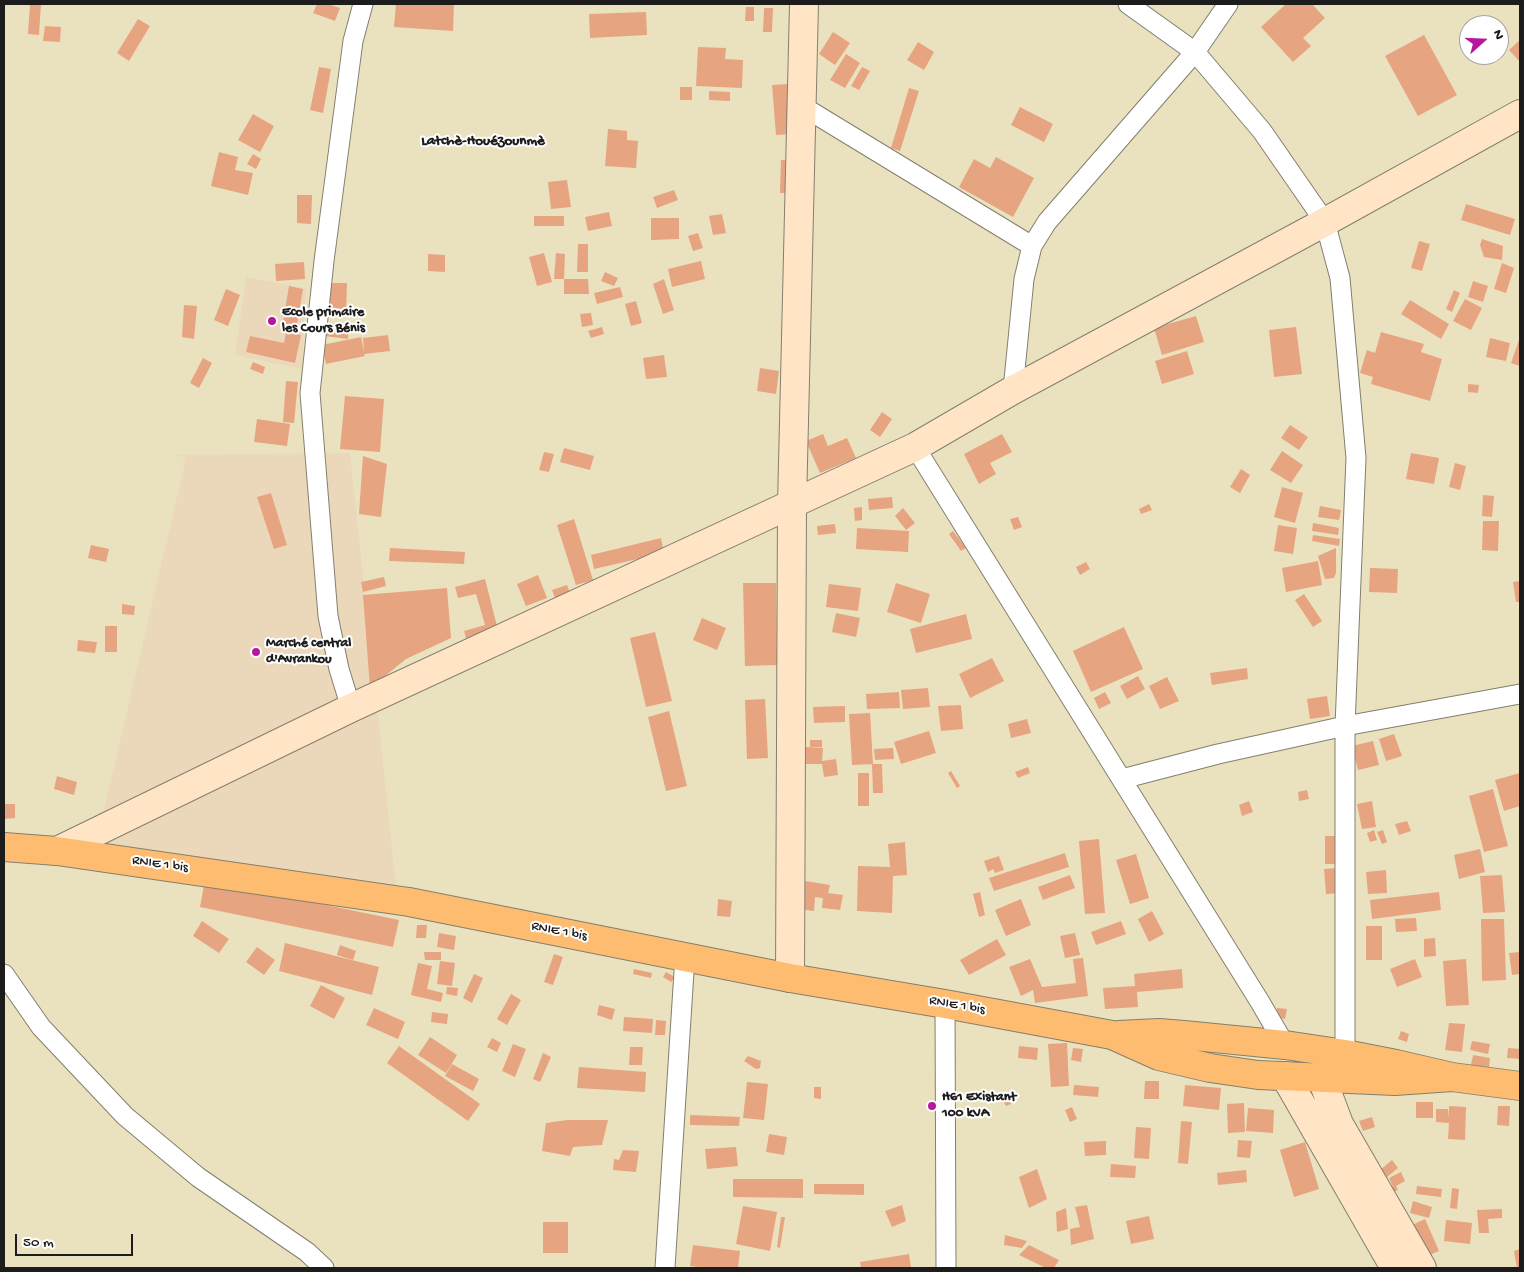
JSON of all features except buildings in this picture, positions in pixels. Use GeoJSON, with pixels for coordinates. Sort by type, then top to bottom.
{"type":"FeatureCollection","features":[{"type":"Feature","properties":{"kind":"main road"},"geometry":{"type":"LineString","coordinates":[[790,978],[792,505],[804,4]]}},
{"type":"Feature","properties":{"kind":"main road"},"geometry":{"type":"LineString","coordinates":[[57,851],[351,708],[915,447],[1013,390],[1325,222],[1520,114]]}},
{"type":"Feature","properties":{"kind":"main road","name":"RNIE 1 bis"},"geometry":{"type":"LineString","coordinates":[[4,847],[57,851],[409,902],[790,978],[1112,1035]]}},
{"type":"Feature","properties":{"kind":"main road"},"geometry":{"type":"LineString","coordinates":[[1112,1035],[1159,1033],[1285,1045],[1345,1054],[1452,1077],[1520,1086]]}},
{"type":"Feature","properties":{"kind":"main road"},"geometry":{"type":"LineString","coordinates":[[1112,1035],[1159,1056],[1184,1063],[1258,1075],[1321,1076],[1395,1081],[1452,1077]]}},
{"type":"Feature","properties":{"kind":"main road"},"geometry":{"type":"LineString","coordinates":[[1284,1076],[1395,1268]]}},
{"type":"Feature","properties":{"kind":"main road"},"geometry":{"type":"LineString","coordinates":[[1321,1076],[1339,1124],[1422,1268]]}},
{"type":"Feature","properties":{"kind":"street"},"geometry":{"type":"LineString","coordinates":[[351,708],[339,669],[328,616],[310,393],[324,261],[353,40],[363,4]]}},
{"type":"Feature","properties":{"kind":"street"},"geometry":{"type":"LineString","coordinates":[[1128,4],[1195,52],[1262,131],[1325,222],[1340,278],[1356,458],[1345,726],[1345,1054]]}},
{"type":"Feature","properties":{"kind":"street"},"geometry":{"type":"LineString","coordinates":[[1013,390],[1024,279],[1032,246],[1047,222],[1195,52],[1228,4]]}},
{"type":"Feature","properties":{"kind":"street"},"geometry":{"type":"LineString","coordinates":[[802,106],[1032,246]]}},
{"type":"Feature","properties":{"kind":"street"},"geometry":{"type":"LineString","coordinates":[[915,447],[1285,1045]]}},
{"type":"Feature","properties":{"kind":"street"},"geometry":{"type":"LineString","coordinates":[[1122,779],[1218,754],[1345,726],[1520,694]]}},
{"type":"Feature","properties":{"kind":"street"},"geometry":{"type":"LineString","coordinates":[[665,1268],[685,956]]}},
{"type":"Feature","properties":{"kind":"street"},"geometry":{"type":"LineString","coordinates":[[4,974],[41,1028],[125,1116],[198,1177],[307,1252],[324,1268]]}},
{"type":"Feature","properties":{"kind":"street"},"geometry":{"type":"LineString","coordinates":[[945,1004],[946,1268]]}},
{"type":"Feature","properties":{"kind":"shaded area","name":"Ecole primaire les Cours Bénis"},"geometry":{"type":"Polygon","coordinates":[[[246,277],[306,288],[302,369],[235,355],[246,277]]]}},
{"type":"Feature","properties":{"kind":"shaded area","name":"Marché central d'Avrankou"},"geometry":{"type":"Polygon","coordinates":[[[350,453],[396,885],[223,860],[95,848],[186,458],[175,455],[350,453]]]}},
{"type":"Feature","properties":{"kind":"place","name":"Ecole primaire les Cours Bénis"},"geometry":{"type":"Point","coordinates":[272,321]}},
{"type":"Feature","properties":{"kind":"place","name":"Marché central d'Avrankou"},"geometry":{"type":"Point","coordinates":[256,652]}},
{"type":"Feature","properties":{"kind":"place","name":"H61 Existant 100 kVA"},"geometry":{"type":"Point","coordinates":[932,1106]}},
{"type":"Feature","properties":{"kind":"district","name":"Latchè-Houézounmè"},"geometry":{"type":"Point","coordinates":[483,142]}}]}
